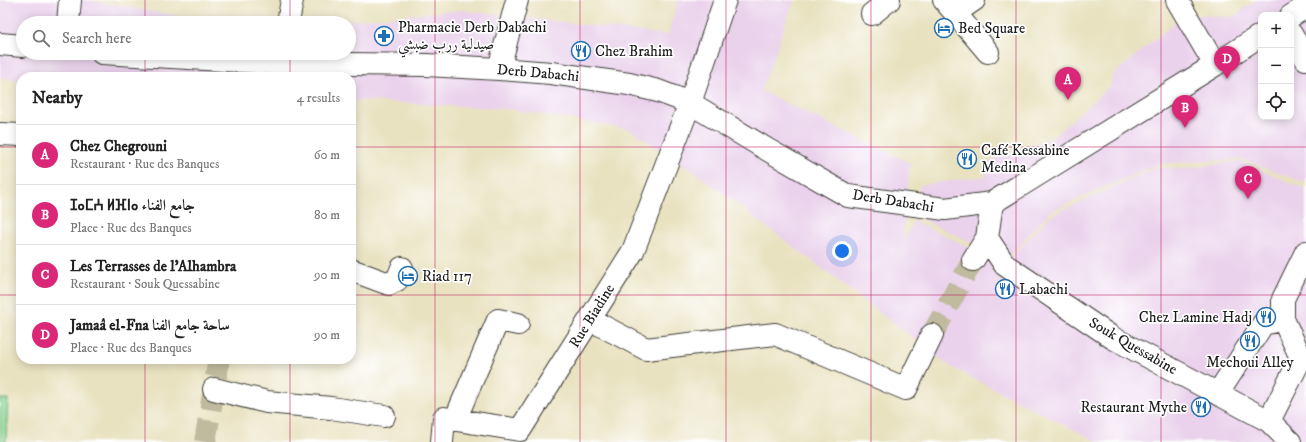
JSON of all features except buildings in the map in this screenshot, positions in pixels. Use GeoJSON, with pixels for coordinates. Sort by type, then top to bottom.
{"type":"FeatureCollection","features":[{"type":"Feature","properties":{"kind":"street"},"geometry":{"type":"LineString","coordinates":[[69,16],[70,0]]}},
{"type":"Feature","properties":{"kind":"street"},"geometry":{"type":"LineString","coordinates":[[289,16],[292,0]]}},
{"type":"Feature","properties":{"kind":"street"},"geometry":{"type":"LineString","coordinates":[[499,69],[516,0]]}},
{"type":"Feature","properties":{"kind":"street","name":"Rue Biadine"},"geometry":{"type":"LineString","coordinates":[[455,420],[520,430],[591,320],[633,251],[690,103],[725,0]]}},
{"type":"Feature","properties":{"kind":"street"},"geometry":{"type":"LineString","coordinates":[[872,14],[889,0]]}},
{"type":"Feature","properties":{"kind":"street"},"geometry":{"type":"LineString","coordinates":[[974,0],[949,7],[988,52]]}},
{"type":"Feature","properties":{"kind":"street"},"geometry":{"type":"LineString","coordinates":[[1181,7],[1215,65]]}},
{"type":"Feature","properties":{"kind":"street"},"geometry":{"type":"LineString","coordinates":[[1294,14],[1306,7]]}},
{"type":"Feature","properties":{"kind":"street"},"geometry":{"type":"LineString","coordinates":[[973,260],[987,238],[992,203],[1258,37]]}},
{"type":"Feature","properties":{"kind":"street"},"geometry":{"type":"LineString","coordinates":[[1294,39],[1306,59]]}},
{"type":"Feature","properties":{"kind":"street"},"geometry":{"type":"LineString","coordinates":[[0,44],[16,45]]}},
{"type":"Feature","properties":{"kind":"street","name":"Derb Dabachi"},"geometry":{"type":"LineString","coordinates":[[213,60],[276,64],[426,65],[499,69],[551,73],[629,84],[658,91],[690,103],[848,196],[945,209],[992,203]]}},
{"type":"Feature","properties":{"kind":"street"},"geometry":{"type":"LineString","coordinates":[[0,134],[16,135]]}},
{"type":"Feature","properties":{"kind":"street","name":"Souk Quessabine"},"geometry":{"type":"LineString","coordinates":[[987,238],[1005,265],[1017,274],[1113,338],[1269,421],[1290,442]]}},
{"type":"Feature","properties":{"kind":"street"},"geometry":{"type":"LineString","coordinates":[[1269,421],[1300,358],[1283,319],[1283,299],[1306,252]]}},
{"type":"Feature","properties":{"kind":"street"},"geometry":{"type":"LineString","coordinates":[[356,272],[389,284],[398,280],[402,268]]}},
{"type":"Feature","properties":{"kind":"street"},"geometry":{"type":"LineString","coordinates":[[1218,393],[1263,324],[1283,319]]}},
{"type":"Feature","properties":{"kind":"street"},"geometry":{"type":"LineString","coordinates":[[442,442],[444,418],[455,420],[498,320],[518,324]]}},
{"type":"Feature","properties":{"kind":"street"},"geometry":{"type":"LineString","coordinates":[[591,320],[646,349],[775,334],[906,389],[932,335]]}},
{"type":"Feature","properties":{"kind":"street"},"geometry":{"type":"LineString","coordinates":[[214,389],[266,402],[331,408],[384,416]]}},
{"type":"Feature","properties":{"kind":"shaded area"},"geometry":{"type":"Polygon","coordinates":[[[0,0],[87,0],[178,16],[16,16],[16,60],[356,60],[356,20],[459,10],[668,35],[678,0],[794,0],[761,91],[910,163],[902,244],[914,221],[1005,265],[1050,216],[1158,167],[1183,169],[1240,161],[1306,189],[1306,442],[1098,442],[951,367],[699,175],[629,129],[509,109],[356,100],[356,72],[16,72],[16,81],[0,77],[0,0]]]}},
{"type":"Feature","properties":{"kind":"shaded area"},"geometry":{"type":"Polygon","coordinates":[[[1256,0],[1306,0],[1306,183],[1241,159],[1158,164],[1049,212],[1007,259],[913,215],[920,185],[986,176],[987,162],[1052,138],[1110,86],[1113,75],[1185,14],[1233,17],[1256,0]]]}},
{"type":"Feature","properties":{"kind":"green space"},"geometry":{"type":"Polygon","coordinates":[[[0,399],[8,399],[6,442],[0,442],[0,399]]]}},
{"type":"Feature","properties":{"kind":"tunnel"},"geometry":{"type":"LineString","coordinates":[[932,335],[973,260]]}},
{"type":"Feature","properties":{"kind":"tunnel"},"geometry":{"type":"LineString","coordinates":[[205,442],[218,364]]}},
{"type":"Feature","properties":{"kind":"place","name":"Bed Square"},"geometry":{"type":"Point","coordinates":[944,28]}},
{"type":"Feature","properties":{"kind":"place","name":"Pharmacie Derb Dabachi صيدلية ررب ضبشي"},"geometry":{"type":"Point","coordinates":[384,36]}},
{"type":"Feature","properties":{"kind":"place","name":"Chez Brahim"},"geometry":{"type":"Point","coordinates":[581,51]}},
{"type":"Feature","properties":{"kind":"place","name":"Jamaâ el-Fna ساحة جامع الفنا"},"geometry":{"type":"Point","coordinates":[1227,79]}},
{"type":"Feature","properties":{"kind":"place","name":"Chez Chegrouni"},"geometry":{"type":"Point","coordinates":[1068,100]}},
{"type":"Feature","properties":{"kind":"place","name":"ⵊⴰⵎⵄ ⵍⴼⵏⴰ جامع الفناء"},"geometry":{"type":"Point","coordinates":[1185,128]}},
{"type":"Feature","properties":{"kind":"place","name":"Café Kessabine Medina"},"geometry":{"type":"Point","coordinates":[967,159]}},
{"type":"Feature","properties":{"kind":"place","name":"Les Terrasses de l'Alhambra"},"geometry":{"type":"Point","coordinates":[1248,199]}},
{"type":"Feature","properties":{"kind":"place","name":"Riad 117"},"geometry":{"type":"Point","coordinates":[408,276]}},
{"type":"Feature","properties":{"kind":"place","name":"Labachi"},"geometry":{"type":"Point","coordinates":[1005,289]}},
{"type":"Feature","properties":{"kind":"place","name":"Chez Lamine Hadj"},"geometry":{"type":"Point","coordinates":[1266,317]}},
{"type":"Feature","properties":{"kind":"place","name":"Mechoui Alley"},"geometry":{"type":"Point","coordinates":[1250,341]}},
{"type":"Feature","properties":{"kind":"place","name":"Restaurant Mythe"},"geometry":{"type":"Point","coordinates":[1201,407]}}]}
